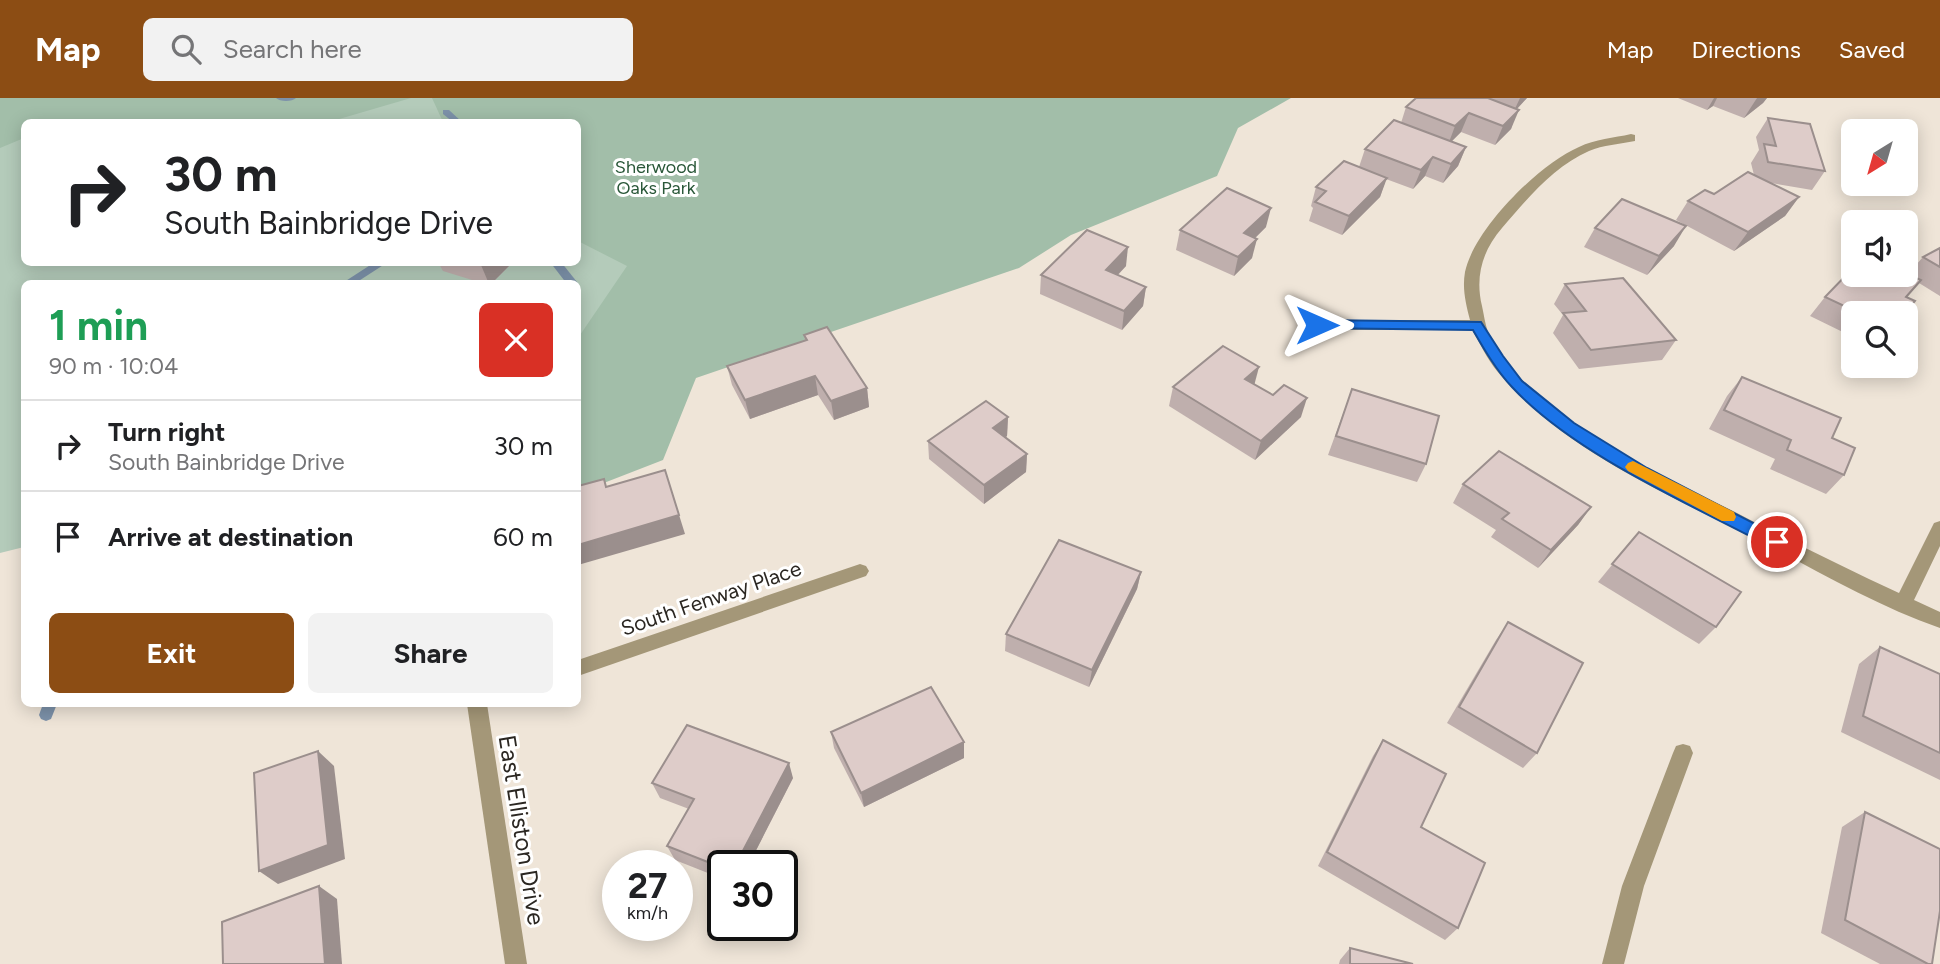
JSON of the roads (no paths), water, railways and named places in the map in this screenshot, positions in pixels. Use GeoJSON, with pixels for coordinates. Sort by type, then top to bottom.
{"type":"FeatureCollection","features":[{"type":"Feature","properties":{"kind":"street"},"geometry":{"type":"LineString","coordinates":[[1631,138],[1583,149],[1556,168],[1485,238],[1476,258],[1471,281],[1471,303],[1477,325],[1498,360],[1517,384],[1586,440],[1786,547],[1940,620]]}},
{"type":"Feature","properties":{"kind":"street"},"geometry":{"type":"LineString","coordinates":[[1317,325],[1477,325]]}},
{"type":"Feature","properties":{"kind":"street"},"geometry":{"type":"LineString","coordinates":[[1903,604],[1940,528]]}},
{"type":"Feature","properties":{"kind":"street","name":"South Fenway Place"},"geometry":{"type":"LineString","coordinates":[[581,667],[860,572]]}},
{"type":"Feature","properties":{"kind":"street","name":"East Elliston Drive"},"geometry":{"type":"LineString","coordinates":[[477,707],[516,964]]}},
{"type":"Feature","properties":{"kind":"street"},"geometry":{"type":"LineString","coordinates":[[1613,964],[1633,886],[1683,753]]}},
{"type":"Feature","properties":{"kind":"waterway"},"geometry":{"type":"LineString","coordinates":[[280,98],[292,98]]}},
{"type":"Feature","properties":{"kind":"waterway"},"geometry":{"type":"LineString","coordinates":[[446,112],[454,119]]}},
{"type":"Feature","properties":{"kind":"waterway"},"geometry":{"type":"LineString","coordinates":[[353,280],[376,266]]}},
{"type":"Feature","properties":{"kind":"waterway"},"geometry":{"type":"LineString","coordinates":[[558,266],[570,280]]}},
{"type":"Feature","properties":{"kind":"waterway"},"geometry":{"type":"LineString","coordinates":[[46,715],[49,707]]}},
{"type":"Feature","properties":{"kind":"park label","name":"Sherwood Oaks Park"},"geometry":{"type":"Point","coordinates":[656,177]}}]}
